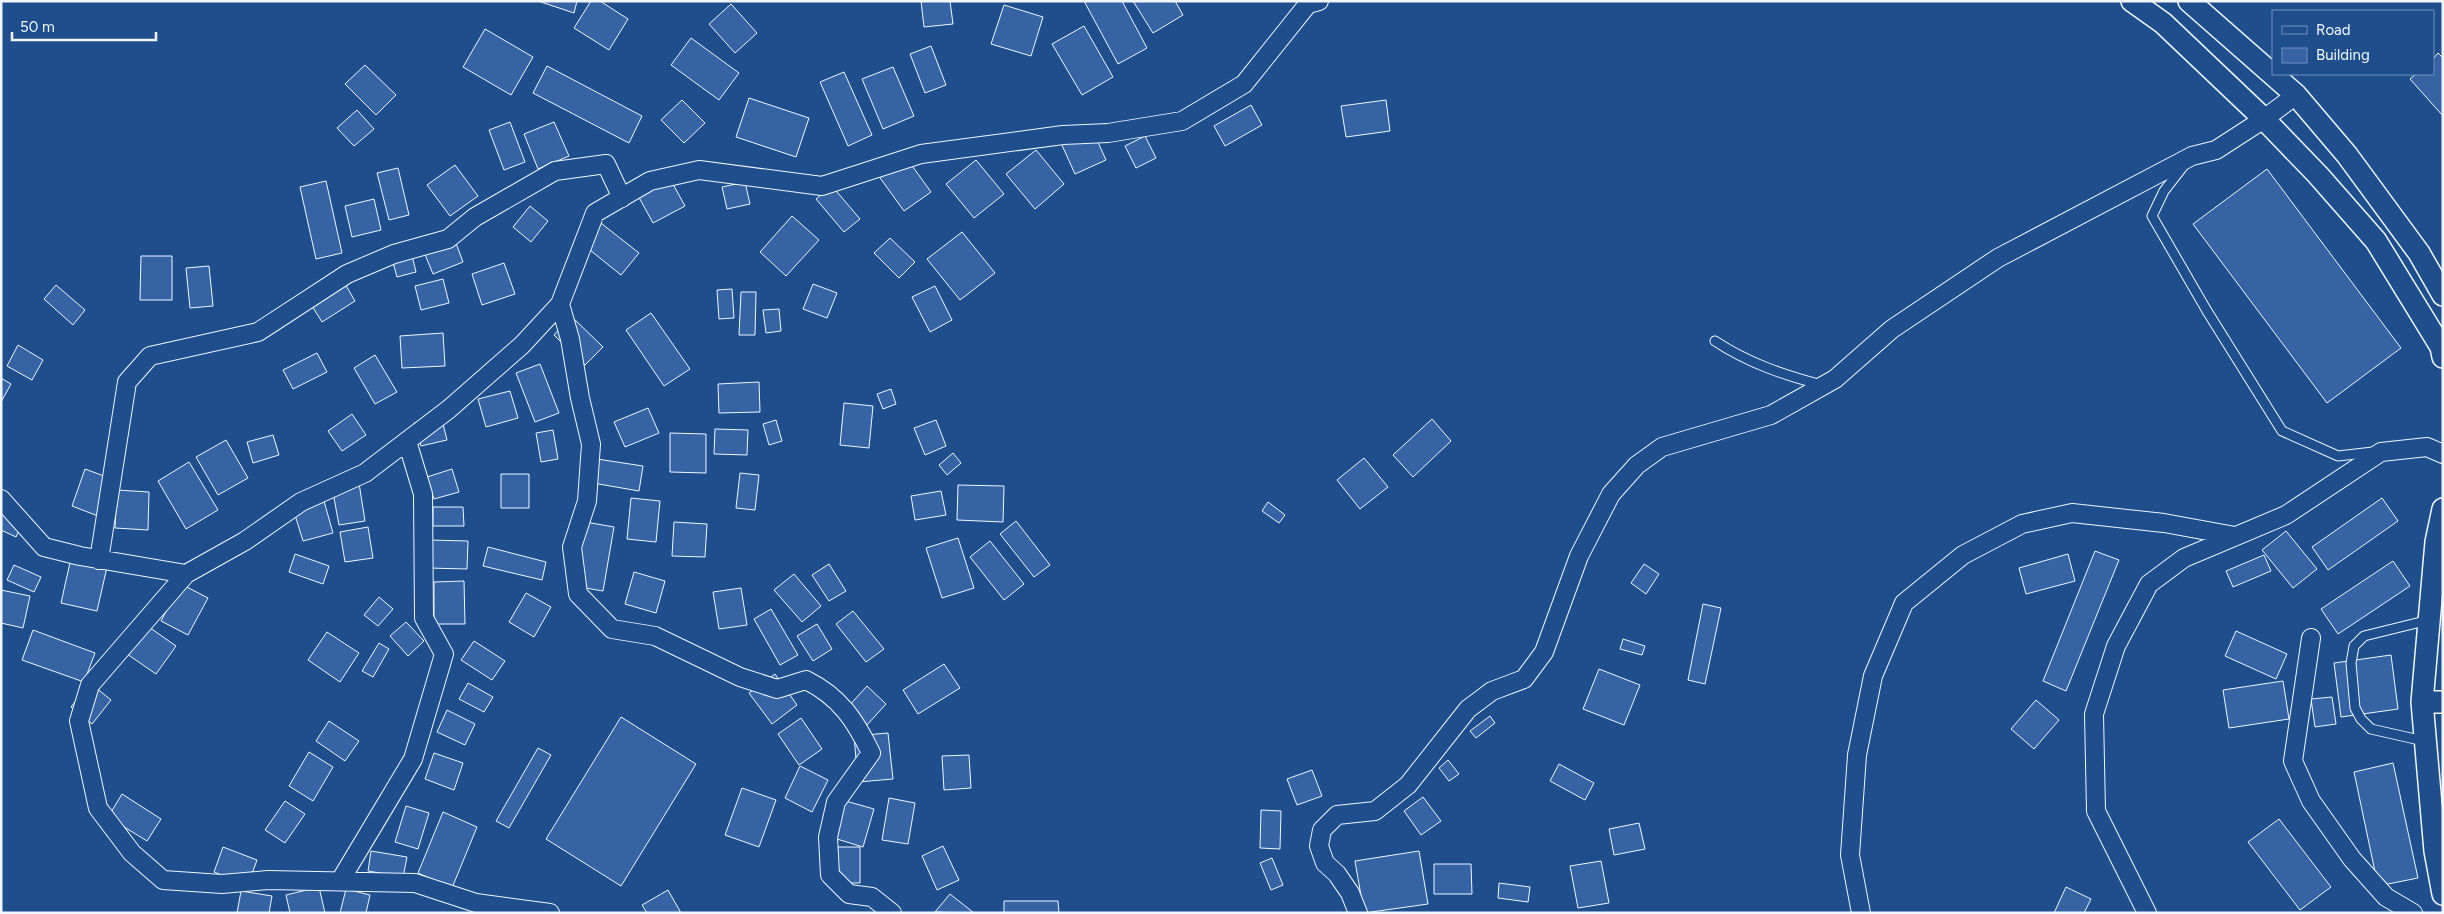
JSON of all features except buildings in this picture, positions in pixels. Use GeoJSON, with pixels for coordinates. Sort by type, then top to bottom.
{"type":"FeatureCollection","features":[{"type":"Feature","properties":{"kind":"street"},"geometry":{"type":"LineString","coordinates":[[550,913],[476,903],[415,883],[268,880],[222,884],[163,880],[132,853],[98,808],[79,720],[90,685],[186,574],[245,541],[302,502],[365,473],[449,409],[522,345],[560,304],[595,213],[650,181],[699,170],[822,186],[921,154],[1063,135],[1108,133],[1182,121],[1244,84],[1308,4],[1319,1]]}},
{"type":"Feature","properties":{"kind":"street"},"geometry":{"type":"LineString","coordinates":[[2132,1],[2163,23],[2264,119],[2318,175],[2376,241],[2441,347],[2443,357]]}},
{"type":"Feature","properties":{"kind":"street"},"geometry":{"type":"LineString","coordinates":[[2190,1],[2272,74]]}},
{"type":"Feature","properties":{"kind":"street"},"geometry":{"type":"LineString","coordinates":[[2273,75],[2296,95],[2347,155],[2419,253],[2443,295]]}},
{"type":"Feature","properties":{"kind":"street"},"geometry":{"type":"LineString","coordinates":[[1358,913],[1350,893],[1337,874],[1325,862],[1319,846],[1322,830],[1337,815],[1375,811],[1398,795],[1468,709],[1492,691],[1524,679],[1544,652],[1579,556],[1611,494],[1630,472],[1662,447],[1770,415],[1823,386],[1834,379],[1892,329],[1998,258],[2192,156],[2216,150],[2264,119],[2296,95]]}},
{"type":"Feature","properties":{"kind":"street"},"geometry":{"type":"LineString","coordinates":[[99,560],[127,382],[150,356],[258,332],[347,274],[394,254],[448,239],[475,217],[555,171],[606,164],[622,198]]}},
{"type":"Feature","properties":{"kind":"street"},"geometry":{"type":"LineString","coordinates":[[560,304],[570,339],[580,398],[591,444],[587,501],[572,547],[578,594],[612,629],[655,636],[740,677],[777,689],[806,680],[824,689],[855,721],[871,753],[836,802],[828,837],[830,875],[849,894],[872,896],[892,913]]}},
{"type":"Feature","properties":{"kind":"street"},"geometry":{"type":"LineString","coordinates":[[340,881],[412,758],[444,654],[424,618],[423,494],[407,441]]}},
{"type":"Feature","properties":{"kind":"street"},"geometry":{"type":"LineString","coordinates":[[2147,913],[2096,811],[2094,714],[2116,646],[2149,584],[2184,558],[2286,515],[2381,452],[2427,447],[2443,454]]}},
{"type":"Feature","properties":{"kind":"street"},"geometry":{"type":"LineString","coordinates":[[1,499],[44,547],[99,560],[186,574]]}},
{"type":"Feature","properties":{"kind":"street"},"geometry":{"type":"LineString","coordinates":[[2443,509],[2436,542],[2429,620],[2432,702],[2426,742],[2435,851],[2443,894]]}},
{"type":"Feature","properties":{"kind":"street"},"geometry":{"type":"LineString","coordinates":[[1861,913],[1850,856],[1858,755],[1873,676],[1904,603],[1963,555],[2022,524],[2072,513],[2164,523],[2235,536]]}},
{"type":"Feature","properties":{"kind":"street"},"geometry":{"type":"LineString","coordinates":[[2311,638],[2293,761],[2311,801],[2352,859],[2386,897],[2413,913]]}},
{"type":"Feature","properties":{"kind":"lane"},"geometry":{"type":"LineString","coordinates":[[2192,156],[2164,191],[2152,216],[2282,431],[2338,456],[2381,452]]}},
{"type":"Feature","properties":{"kind":"lane"},"geometry":{"type":"LineString","coordinates":[[1715,341],[1739,357],[1785,375],[1823,386]]}},
{"type":"Feature","properties":{"kind":"lane"},"geometry":{"type":"LineString","coordinates":[[2426,742],[2371,728],[2361,719],[2354,708],[2351,663],[2354,646],[2364,636],[2429,620]]}}]}
